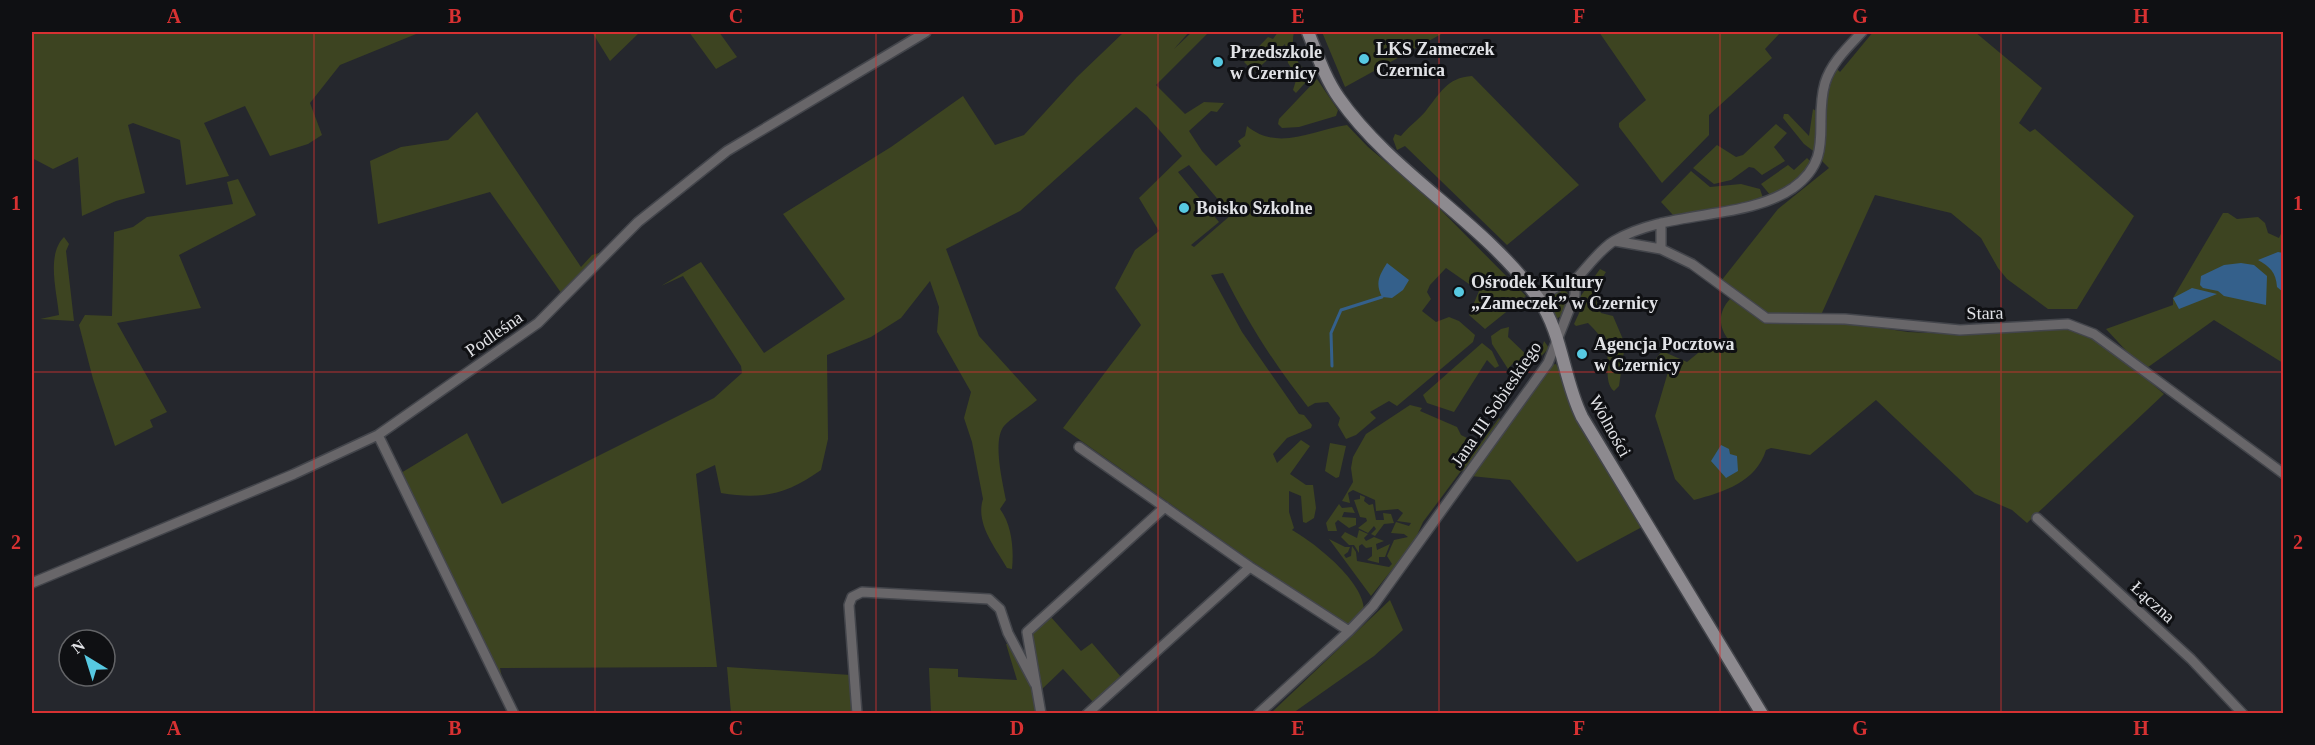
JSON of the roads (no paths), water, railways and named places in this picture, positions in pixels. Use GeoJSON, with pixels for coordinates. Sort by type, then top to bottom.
{"type":"FeatureCollection","features":[{"type":"Feature","properties":{"kind":"street","name":"Podleśna"},"geometry":{"type":"LineString","coordinates":[[32,583],[286,478],[378,435],[538,323],[638,222],[727,151],[926,32]]}},
{"type":"Feature","properties":{"kind":"street","name":"Wolności"},"geometry":{"type":"LineString","coordinates":[[1308,32],[1326,76],[1350,113],[1502,258],[1537,298],[1558,341],[1574,398],[1582,417],[1762,714]]}},
{"type":"Feature","properties":{"kind":"street"},"geometry":{"type":"LineString","coordinates":[[1537,298],[1575,280],[1613,241],[1661,223],[1767,202],[1793,188],[1811,171],[1819,156],[1826,80],[1839,57],[1862,32]]}},
{"type":"Feature","properties":{"kind":"street"},"geometry":{"type":"LineString","coordinates":[[1661,223],[1661,249]]}},
{"type":"Feature","properties":{"kind":"street","name":"Stara"},"geometry":{"type":"LineString","coordinates":[[1613,241],[1661,249],[1692,264],[1766,318],[1845,319],[1960,330],[2068,324],[2098,337],[2283,474]]}},
{"type":"Feature","properties":{"kind":"street","name":"Jana III Sobieskiego"},"geometry":{"type":"LineString","coordinates":[[1258,714],[1373,606],[1548,363],[1575,295],[1575,280]]}},
{"type":"Feature","properties":{"kind":"street"},"geometry":{"type":"LineString","coordinates":[[378,435],[514,714]]}},
{"type":"Feature","properties":{"kind":"street"},"geometry":{"type":"LineString","coordinates":[[1080,447],[1250,567],[1349,631]]}},
{"type":"Feature","properties":{"kind":"street"},"geometry":{"type":"LineString","coordinates":[[1008,633],[1027,632],[1165,507]]}},
{"type":"Feature","properties":{"kind":"street","name":"Łączna"},"geometry":{"type":"LineString","coordinates":[[2037,518],[2191,659],[2243,714]]}},
{"type":"Feature","properties":{"kind":"street"},"geometry":{"type":"LineString","coordinates":[[1087,714],[1250,567]]}},
{"type":"Feature","properties":{"kind":"street"},"geometry":{"type":"LineString","coordinates":[[857,714],[849,605],[852,597],[862,592],[989,599],[1000,609],[1008,633],[1035,684]]}},
{"type":"Feature","properties":{"kind":"street"},"geometry":{"type":"LineString","coordinates":[[1027,632],[1041,714]]}},
{"type":"Feature","properties":{"kind":"water"},"geometry":{"type":"Polygon","coordinates":[[[2278,252],[2283,253],[2283,292],[2277,287],[2272,270],[2258,260],[2278,252]]]}},
{"type":"Feature","properties":{"kind":"water"},"geometry":{"type":"Polygon","coordinates":[[[1387,263],[1409,280],[1403,290],[1392,298],[1382,297],[1378,284],[1387,263]]]}},
{"type":"Feature","properties":{"kind":"water"},"geometry":{"type":"Polygon","coordinates":[[[2241,263],[2254,265],[2267,276],[2266,305],[2224,296],[2218,291],[2203,288],[2200,285],[2201,276],[2224,265],[2241,263]]]}},
{"type":"Feature","properties":{"kind":"water"},"geometry":{"type":"Polygon","coordinates":[[[2192,288],[2217,294],[2179,309],[2173,298],[2192,288]]]}},
{"type":"Feature","properties":{"kind":"water"},"geometry":{"type":"Polygon","coordinates":[[[1721,445],[1729,449],[1730,454],[1737,456],[1738,471],[1726,478],[1711,461],[1721,445]]]}},
{"type":"Feature","properties":{"kind":"waterway"},"geometry":{"type":"LineString","coordinates":[[1332,366],[1331,333],[1341,310],[1382,297]]}},
{"type":"Feature","properties":{"kind":"place","name":"LKS Zameczek Czernica"},"geometry":{"type":"Point","coordinates":[1364,59]}},
{"type":"Feature","properties":{"kind":"place","name":"Przedszkole w Czernicy"},"geometry":{"type":"Point","coordinates":[1218,62]}},
{"type":"Feature","properties":{"kind":"place","name":"Boisko Szkolne"},"geometry":{"type":"Point","coordinates":[1184,208]}},
{"type":"Feature","properties":{"kind":"place","name":"Ośrodek Kultury „Zameczek” w Czernicy"},"geometry":{"type":"Point","coordinates":[1459,292]}},
{"type":"Feature","properties":{"kind":"place","name":"Agencja Pocztowa w Czernicy"},"geometry":{"type":"Point","coordinates":[1582,354]}}]}
